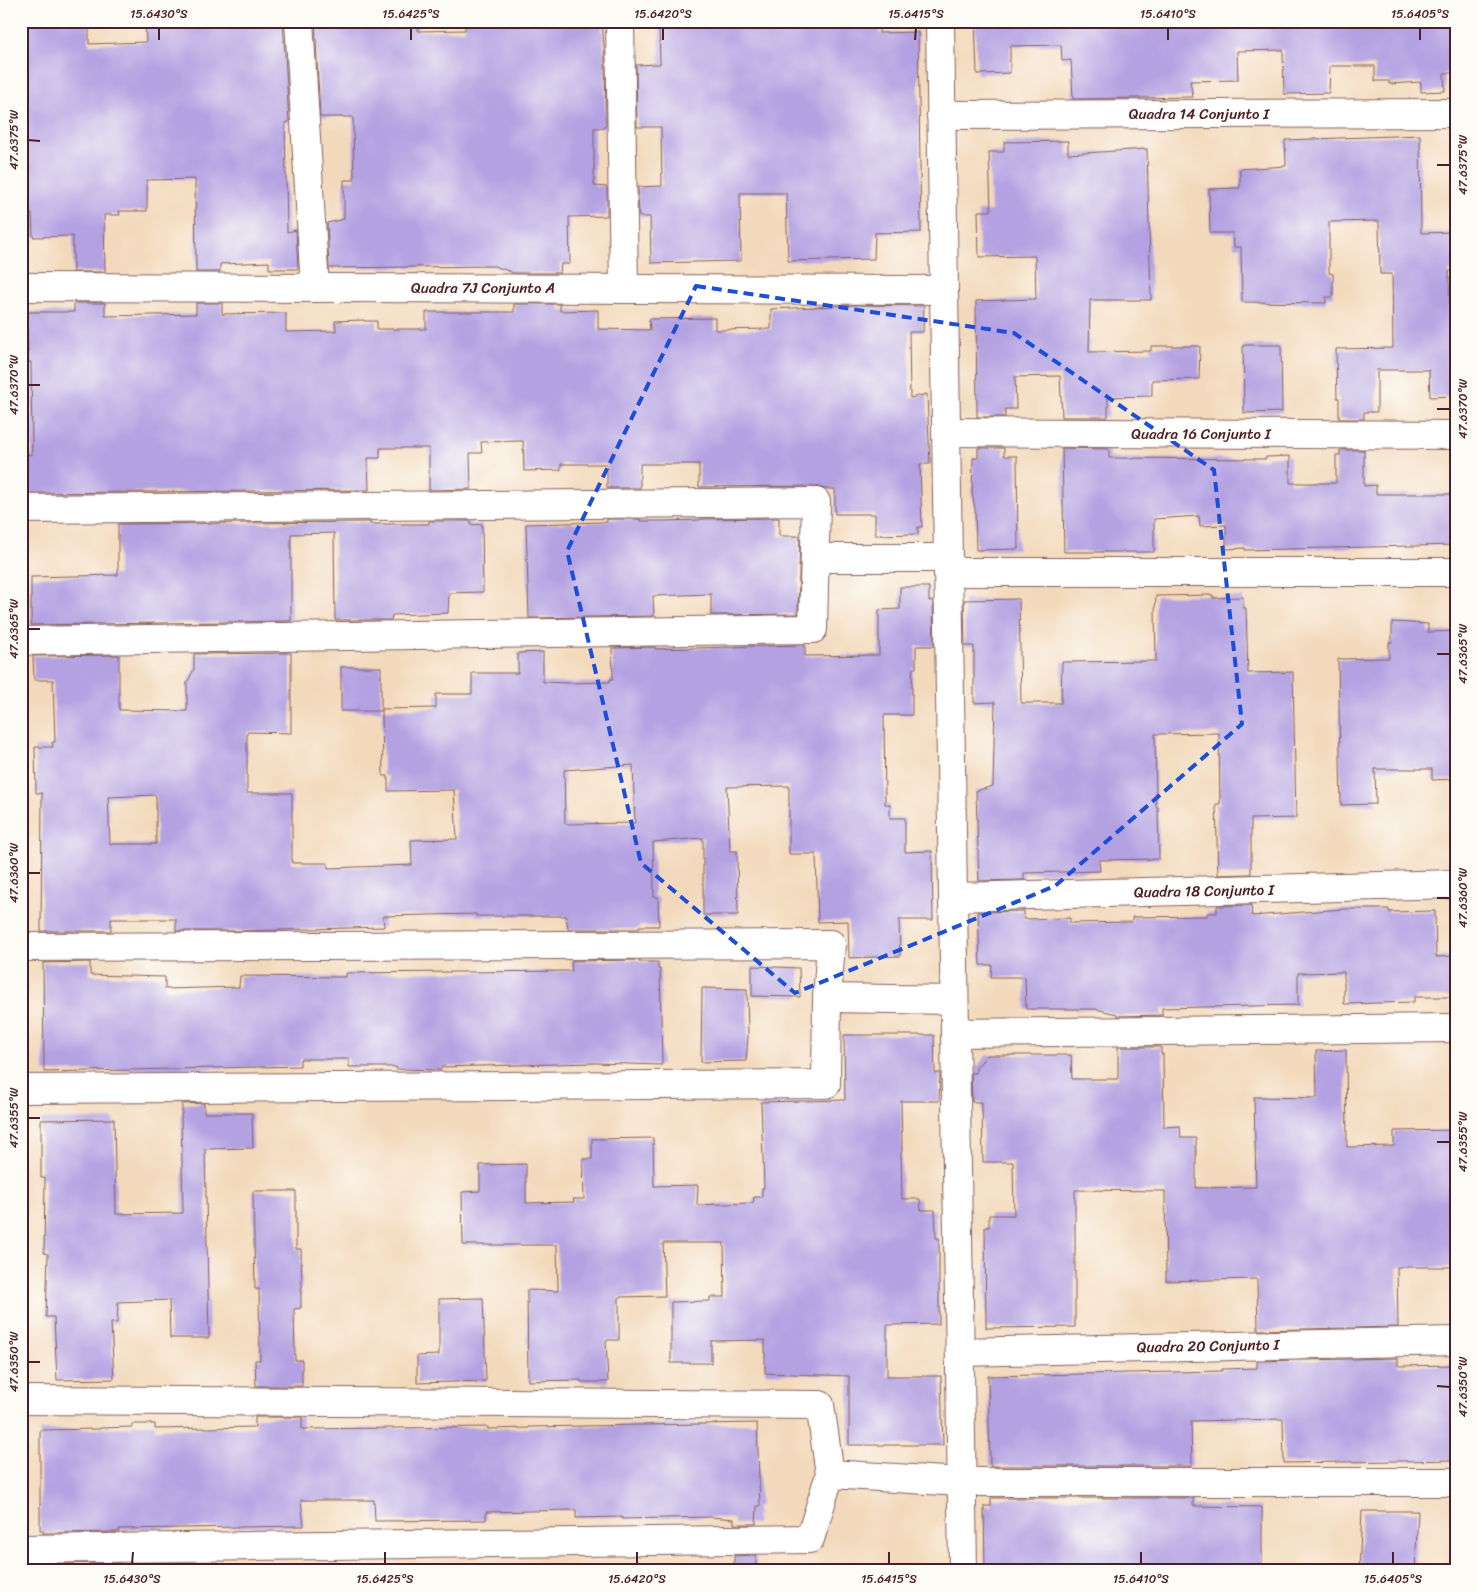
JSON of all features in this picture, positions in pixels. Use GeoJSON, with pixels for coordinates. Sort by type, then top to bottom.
{"type":"FeatureCollection","features":[{"type":"Feature","properties":{"kind":"street"},"geometry":{"type":"LineString","coordinates":[[299,21],[314,288]]}},
{"type":"Feature","properties":{"kind":"street"},"geometry":{"type":"LineString","coordinates":[[620,21],[624,288]]}},
{"type":"Feature","properties":{"kind":"street"},"geometry":{"type":"LineString","coordinates":[[940,21],[963,1571]]}},
{"type":"Feature","properties":{"kind":"street","name":"Quadra 14 Conjunto I"},"geometry":{"type":"LineString","coordinates":[[941,115],[1456,113]]}},
{"type":"Feature","properties":{"kind":"street","name":"Quadra 7J Conjunto A"},"geometry":{"type":"LineString","coordinates":[[21,287],[944,290]]}},
{"type":"Feature","properties":{"kind":"street","name":"Quadra 16 Conjunto I"},"geometry":{"type":"LineString","coordinates":[[946,432],[1456,435]]}},
{"type":"Feature","properties":{"kind":"street"},"geometry":{"type":"LineString","coordinates":[[21,508],[816,502],[813,629],[21,641]]}},
{"type":"Feature","properties":{"kind":"street"},"geometry":{"type":"LineString","coordinates":[[815,558],[948,565],[1456,572]]}},
{"type":"Feature","properties":{"kind":"street","name":"Quadra 18 Conjunto I"},"geometry":{"type":"LineString","coordinates":[[953,897],[1456,884]]}},
{"type":"Feature","properties":{"kind":"street"},"geometry":{"type":"LineString","coordinates":[[21,947],[831,944],[827,998],[826,1084],[21,1089]]}},
{"type":"Feature","properties":{"kind":"street"},"geometry":{"type":"LineString","coordinates":[[827,998],[954,1000]]}},
{"type":"Feature","properties":{"kind":"street"},"geometry":{"type":"LineString","coordinates":[[954,1033],[1456,1028]]}},
{"type":"Feature","properties":{"kind":"street","name":"Quadra 20 Conjunto I"},"geometry":{"type":"LineString","coordinates":[[960,1352],[1456,1341]]}},
{"type":"Feature","properties":{"kind":"street"},"geometry":{"type":"LineString","coordinates":[[21,1400],[820,1404],[830,1474],[810,1539],[21,1549]]}},
{"type":"Feature","properties":{"kind":"street"},"geometry":{"type":"LineString","coordinates":[[830,1474],[961,1482],[1456,1482]]}},
{"type":"Feature","properties":{"kind":"highlighted area"},"geometry":{"type":"Polygon","coordinates":[[[696,286],[1014,333],[1214,470],[1242,724],[1055,886],[795,993],[641,863],[567,551],[696,286]]]}},
{"type":"Feature","properties":{"kind":"building"},"geometry":{"type":"Polygon","coordinates":[[[24,21],[89,21],[89,44],[146,42],[145,21],[283,21],[289,122],[285,123],[287,232],[296,230],[298,269],[269,269],[269,262],[220,264],[220,272],[196,272],[195,179],[147,180],[147,211],[119,211],[120,215],[104,215],[105,272],[73,272],[73,236],[33,237],[32,214],[24,213],[23,181],[21,181],[21,67],[24,67],[24,21]]]}},
{"type":"Feature","properties":{"kind":"building"},"geometry":{"type":"Polygon","coordinates":[[[315,21],[418,21],[418,31],[465,30],[465,21],[602,21],[605,60],[606,126],[604,128],[594,128],[594,186],[607,187],[607,216],[569,217],[570,264],[561,264],[560,273],[514,273],[494,266],[329,268],[327,223],[344,219],[344,180],[354,180],[353,117],[320,117],[315,21]]]}},
{"type":"Feature","properties":{"kind":"building"},"geometry":{"type":"Polygon","coordinates":[[[659,21],[879,21],[879,33],[918,32],[921,232],[875,233],[874,259],[788,261],[786,193],[740,193],[741,261],[651,263],[650,217],[639,217],[638,187],[662,186],[661,127],[637,127],[636,65],[660,64],[659,21]]]}},
{"type":"Feature","properties":{"kind":"building"},"geometry":{"type":"Polygon","coordinates":[[[975,21],[1456,21],[1456,73],[1444,73],[1445,91],[1421,92],[1421,82],[1389,84],[1389,81],[1375,81],[1375,66],[1330,66],[1329,93],[1284,94],[1283,50],[1237,51],[1238,80],[1190,81],[1193,97],[1073,99],[1071,60],[1062,61],[1061,45],[1010,46],[1010,73],[977,74],[975,21]]]}},
{"type":"Feature","properties":{"kind":"building"},"geometry":{"type":"Polygon","coordinates":[[[1420,135],[1421,233],[1456,232],[1456,271],[1449,271],[1450,331],[1456,330],[1456,396],[1430,397],[1429,370],[1377,370],[1377,412],[1364,412],[1364,419],[1339,419],[1336,349],[1393,348],[1392,274],[1380,274],[1379,221],[1329,222],[1329,273],[1333,274],[1333,297],[1326,297],[1326,303],[1242,302],[1241,247],[1234,247],[1233,233],[1210,233],[1209,189],[1240,188],[1240,169],[1286,166],[1285,140],[1420,135]]]}},
{"type":"Feature","properties":{"kind":"building"},"geometry":{"type":"Polygon","coordinates":[[[1068,141],[1068,154],[1147,149],[1151,300],[1090,300],[1089,352],[1151,351],[1151,346],[1200,346],[1199,379],[1152,380],[1152,396],[1108,397],[1108,417],[1062,417],[1060,376],[1015,377],[1016,409],[1005,409],[1005,417],[977,417],[976,301],[1036,299],[1035,256],[979,257],[978,211],[991,211],[989,152],[1004,152],[1004,142],[1068,141]]]}},
{"type":"Feature","properties":{"kind":"building"},"geometry":{"type":"Polygon","coordinates":[[[74,303],[105,303],[105,316],[196,314],[196,303],[222,303],[222,314],[286,313],[286,332],[336,331],[335,321],[364,320],[377,321],[377,329],[426,329],[426,312],[514,312],[514,304],[560,304],[560,311],[598,310],[598,329],[650,330],[649,319],[715,318],[715,330],[771,329],[771,309],[858,305],[924,306],[923,332],[909,332],[910,398],[927,394],[930,464],[920,464],[922,527],[918,527],[918,534],[875,535],[875,514],[835,514],[835,489],[825,489],[816,486],[699,487],[699,464],[640,464],[640,488],[607,488],[607,464],[561,464],[561,470],[524,471],[523,441],[481,442],[482,453],[470,453],[471,489],[429,490],[429,448],[380,448],[380,458],[368,458],[369,490],[26,493],[27,454],[32,455],[31,362],[28,362],[27,312],[74,312],[74,303]]]}},
{"type":"Feature","properties":{"kind":"building"},"geometry":{"type":"Polygon","coordinates":[[[1243,345],[1281,345],[1282,412],[1244,413],[1243,345]]]}},
{"type":"Feature","properties":{"kind":"building"},"geometry":{"type":"Polygon","coordinates":[[[978,448],[1004,448],[1004,456],[1017,456],[1018,549],[976,550],[975,508],[972,494],[973,458],[978,458],[978,448]]]}},
{"type":"Feature","properties":{"kind":"building"},"geometry":{"type":"Polygon","coordinates":[[[1062,448],[1109,449],[1109,458],[1266,459],[1266,457],[1290,456],[1290,483],[1336,483],[1336,455],[1340,455],[1340,450],[1364,450],[1364,486],[1376,485],[1376,494],[1456,494],[1456,545],[1226,549],[1226,525],[1200,526],[1199,516],[1154,519],[1154,552],[1064,552],[1062,448]]]}},
{"type":"Feature","properties":{"kind":"building"},"geometry":{"type":"Polygon","coordinates":[[[779,518],[779,536],[800,536],[798,614],[711,615],[711,594],[653,596],[654,616],[529,618],[526,524],[607,522],[607,519],[664,521],[779,518]]]}},
{"type":"Feature","properties":{"kind":"building"},"geometry":{"type":"Polygon","coordinates":[[[429,521],[471,521],[471,525],[482,524],[483,592],[449,593],[448,613],[392,615],[391,620],[335,620],[334,533],[291,534],[291,621],[31,625],[31,577],[118,575],[118,524],[370,522],[370,524],[429,524],[429,521]]]}},
{"type":"Feature","properties":{"kind":"building"},"geometry":{"type":"Polygon","coordinates":[[[900,587],[929,587],[929,601],[933,601],[934,646],[916,646],[916,668],[913,668],[912,683],[912,715],[884,715],[885,804],[890,804],[890,818],[905,818],[905,852],[932,851],[933,920],[899,920],[900,956],[849,958],[848,921],[818,922],[816,854],[789,854],[789,786],[727,787],[730,851],[737,851],[738,915],[703,915],[703,838],[653,842],[654,897],[658,897],[659,926],[639,926],[639,929],[568,929],[566,916],[476,916],[476,914],[383,916],[384,927],[176,931],[176,919],[111,919],[111,931],[41,931],[42,793],[36,793],[35,747],[53,747],[52,742],[55,742],[53,680],[34,680],[33,656],[119,655],[119,710],[187,711],[187,683],[194,669],[194,654],[291,653],[291,733],[247,732],[247,793],[292,793],[292,863],[328,863],[328,868],[412,865],[411,840],[457,839],[454,790],[388,791],[388,776],[383,776],[382,709],[436,708],[436,694],[472,694],[472,673],[518,673],[518,653],[543,652],[543,682],[568,683],[610,682],[610,679],[613,679],[612,648],[655,647],[655,649],[805,645],[805,656],[879,655],[879,610],[900,609],[900,587]],[[633,765],[564,770],[565,824],[635,823],[633,765]],[[156,795],[108,797],[110,844],[156,844],[156,795]]]}},
{"type":"Feature","properties":{"kind":"building"},"geometry":{"type":"Polygon","coordinates":[[[1213,595],[1213,598],[1243,597],[1243,608],[1246,608],[1248,673],[1293,672],[1296,818],[1251,819],[1251,874],[1218,875],[1216,804],[1220,804],[1219,733],[1155,734],[1159,859],[1099,860],[1100,871],[1024,873],[1024,880],[979,881],[976,791],[993,786],[995,702],[974,703],[974,646],[965,646],[964,600],[1019,599],[1021,703],[1061,703],[1062,662],[1156,661],[1156,596],[1213,595]]]}},
{"type":"Feature","properties":{"kind":"building"},"geometry":{"type":"Polygon","coordinates":[[[1392,622],[1428,624],[1428,632],[1456,631],[1456,779],[1432,780],[1432,769],[1375,769],[1376,804],[1341,805],[1338,659],[1389,658],[1389,642],[1392,642],[1392,622]]]}},
{"type":"Feature","properties":{"kind":"building"},"geometry":{"type":"Polygon","coordinates":[[[341,667],[381,667],[381,711],[341,711],[341,667]]]}},
{"type":"Feature","properties":{"kind":"building"},"geometry":{"type":"Polygon","coordinates":[[[1251,905],[1252,916],[1343,909],[1389,909],[1389,912],[1435,911],[1436,957],[1456,956],[1456,997],[1414,997],[1414,1002],[1344,1004],[1344,972],[1298,973],[1298,1005],[1162,1008],[1162,1015],[1117,1016],[1117,1014],[1096,1009],[1026,1009],[1025,977],[991,977],[992,965],[980,965],[978,912],[1024,911],[1024,919],[1070,918],[1070,923],[1132,922],[1132,917],[1207,916],[1207,913],[1217,913],[1217,906],[1251,905]]]}},
{"type":"Feature","properties":{"kind":"building"},"geometry":{"type":"Polygon","coordinates":[[[639,960],[639,962],[658,962],[658,969],[660,969],[662,1065],[595,1063],[441,1067],[441,1070],[396,1069],[396,1067],[349,1067],[349,1059],[300,1059],[300,1066],[44,1072],[43,963],[90,962],[90,975],[165,977],[165,989],[239,987],[240,976],[346,977],[346,973],[572,971],[571,961],[639,960]]]}},
{"type":"Feature","properties":{"kind":"building"},"geometry":{"type":"Polygon","coordinates":[[[752,966],[799,968],[800,997],[752,996],[752,966]]]}},
{"type":"Feature","properties":{"kind":"building"},"geometry":{"type":"Polygon","coordinates":[[[702,988],[747,989],[748,1037],[746,1061],[701,1062],[702,988]]]}},
{"type":"Feature","properties":{"kind":"building"},"geometry":{"type":"Polygon","coordinates":[[[844,1035],[934,1035],[935,1073],[940,1073],[939,1101],[901,1101],[901,1153],[902,1199],[920,1199],[921,1210],[935,1210],[936,1238],[939,1238],[939,1324],[887,1325],[887,1376],[941,1376],[943,1445],[849,1445],[849,1376],[765,1373],[765,1340],[711,1341],[711,1363],[671,1363],[671,1302],[710,1301],[710,1297],[725,1297],[724,1243],[663,1243],[665,1296],[619,1297],[619,1340],[606,1340],[608,1382],[581,1382],[581,1380],[528,1381],[527,1290],[558,1291],[557,1245],[463,1245],[462,1192],[480,1191],[480,1165],[526,1164],[526,1203],[574,1202],[573,1199],[584,1199],[583,1159],[592,1159],[592,1139],[653,1138],[654,1186],[698,1185],[697,1205],[753,1203],[754,1197],[762,1197],[762,1188],[764,1188],[761,1102],[845,1100],[844,1035]]]}},
{"type":"Feature","properties":{"kind":"building"},"geometry":{"type":"Polygon","coordinates":[[[1118,1047],[1161,1047],[1161,1054],[1163,1054],[1164,1127],[1180,1126],[1181,1138],[1196,1138],[1196,1188],[1256,1187],[1254,1097],[1317,1098],[1316,1051],[1346,1050],[1347,1147],[1394,1146],[1394,1131],[1456,1130],[1456,1267],[1397,1267],[1398,1327],[1258,1330],[1257,1279],[1166,1281],[1165,1191],[1075,1190],[1075,1327],[986,1328],[985,1227],[989,1227],[989,1215],[1014,1215],[1013,1162],[983,1162],[982,1102],[972,1102],[971,1073],[976,1073],[976,1068],[987,1055],[1071,1055],[1072,1079],[1118,1079],[1118,1047]]]}},
{"type":"Feature","properties":{"kind":"building"},"geometry":{"type":"Polygon","coordinates":[[[204,1103],[204,1113],[252,1113],[253,1148],[205,1149],[209,1338],[170,1338],[169,1300],[118,1302],[117,1323],[111,1323],[114,1379],[57,1380],[54,1317],[46,1317],[48,1254],[44,1253],[45,1178],[41,1178],[41,1120],[114,1119],[116,1214],[183,1213],[182,1104],[204,1103]]]}},
{"type":"Feature","properties":{"kind":"building"},"geometry":{"type":"Polygon","coordinates":[[[253,1191],[296,1191],[296,1249],[301,1249],[302,1288],[301,1308],[294,1309],[295,1360],[302,1360],[302,1386],[256,1386],[255,1360],[260,1360],[259,1289],[255,1289],[253,1191]]]}},
{"type":"Feature","properties":{"kind":"building"},"geometry":{"type":"Polygon","coordinates":[[[483,1298],[486,1381],[417,1383],[417,1356],[439,1355],[439,1299],[483,1298]]]}},
{"type":"Feature","properties":{"kind":"building"},"geometry":{"type":"Polygon","coordinates":[[[1398,1358],[1398,1366],[1456,1365],[1456,1460],[1284,1463],[1283,1419],[1191,1421],[1192,1466],[990,1466],[988,1376],[1222,1371],[1222,1369],[1257,1368],[1257,1361],[1398,1358]]]}},
{"type":"Feature","properties":{"kind":"building"},"geometry":{"type":"Polygon","coordinates":[[[255,1417],[302,1417],[302,1429],[488,1427],[488,1429],[757,1423],[760,1506],[757,1506],[756,1524],[734,1524],[734,1519],[710,1517],[576,1518],[576,1510],[486,1512],[486,1520],[375,1521],[374,1500],[301,1500],[304,1526],[119,1529],[119,1532],[43,1533],[43,1530],[40,1530],[40,1430],[132,1427],[132,1424],[155,1424],[155,1429],[255,1427],[255,1417]]]}},
{"type":"Feature","properties":{"kind":"building"},"geometry":{"type":"Polygon","coordinates":[[[991,1498],[1193,1498],[1193,1506],[1262,1507],[1262,1564],[1259,1564],[1259,1571],[985,1571],[984,1506],[991,1506],[991,1498]]]}},
{"type":"Feature","properties":{"kind":"building"},"geometry":{"type":"Polygon","coordinates":[[[1362,1511],[1418,1511],[1415,1571],[1359,1571],[1362,1511]]]}},
{"type":"Feature","properties":{"kind":"building"},"geometry":{"type":"Polygon","coordinates":[[[756,1555],[756,1571],[734,1571],[734,1556],[756,1555]]]}},
{"type":"Feature","properties":{"kind":"building"},"geometry":{"type":"Polygon","coordinates":[[[121,1563],[121,1571],[43,1571],[43,1564],[121,1563]]]}}]}
